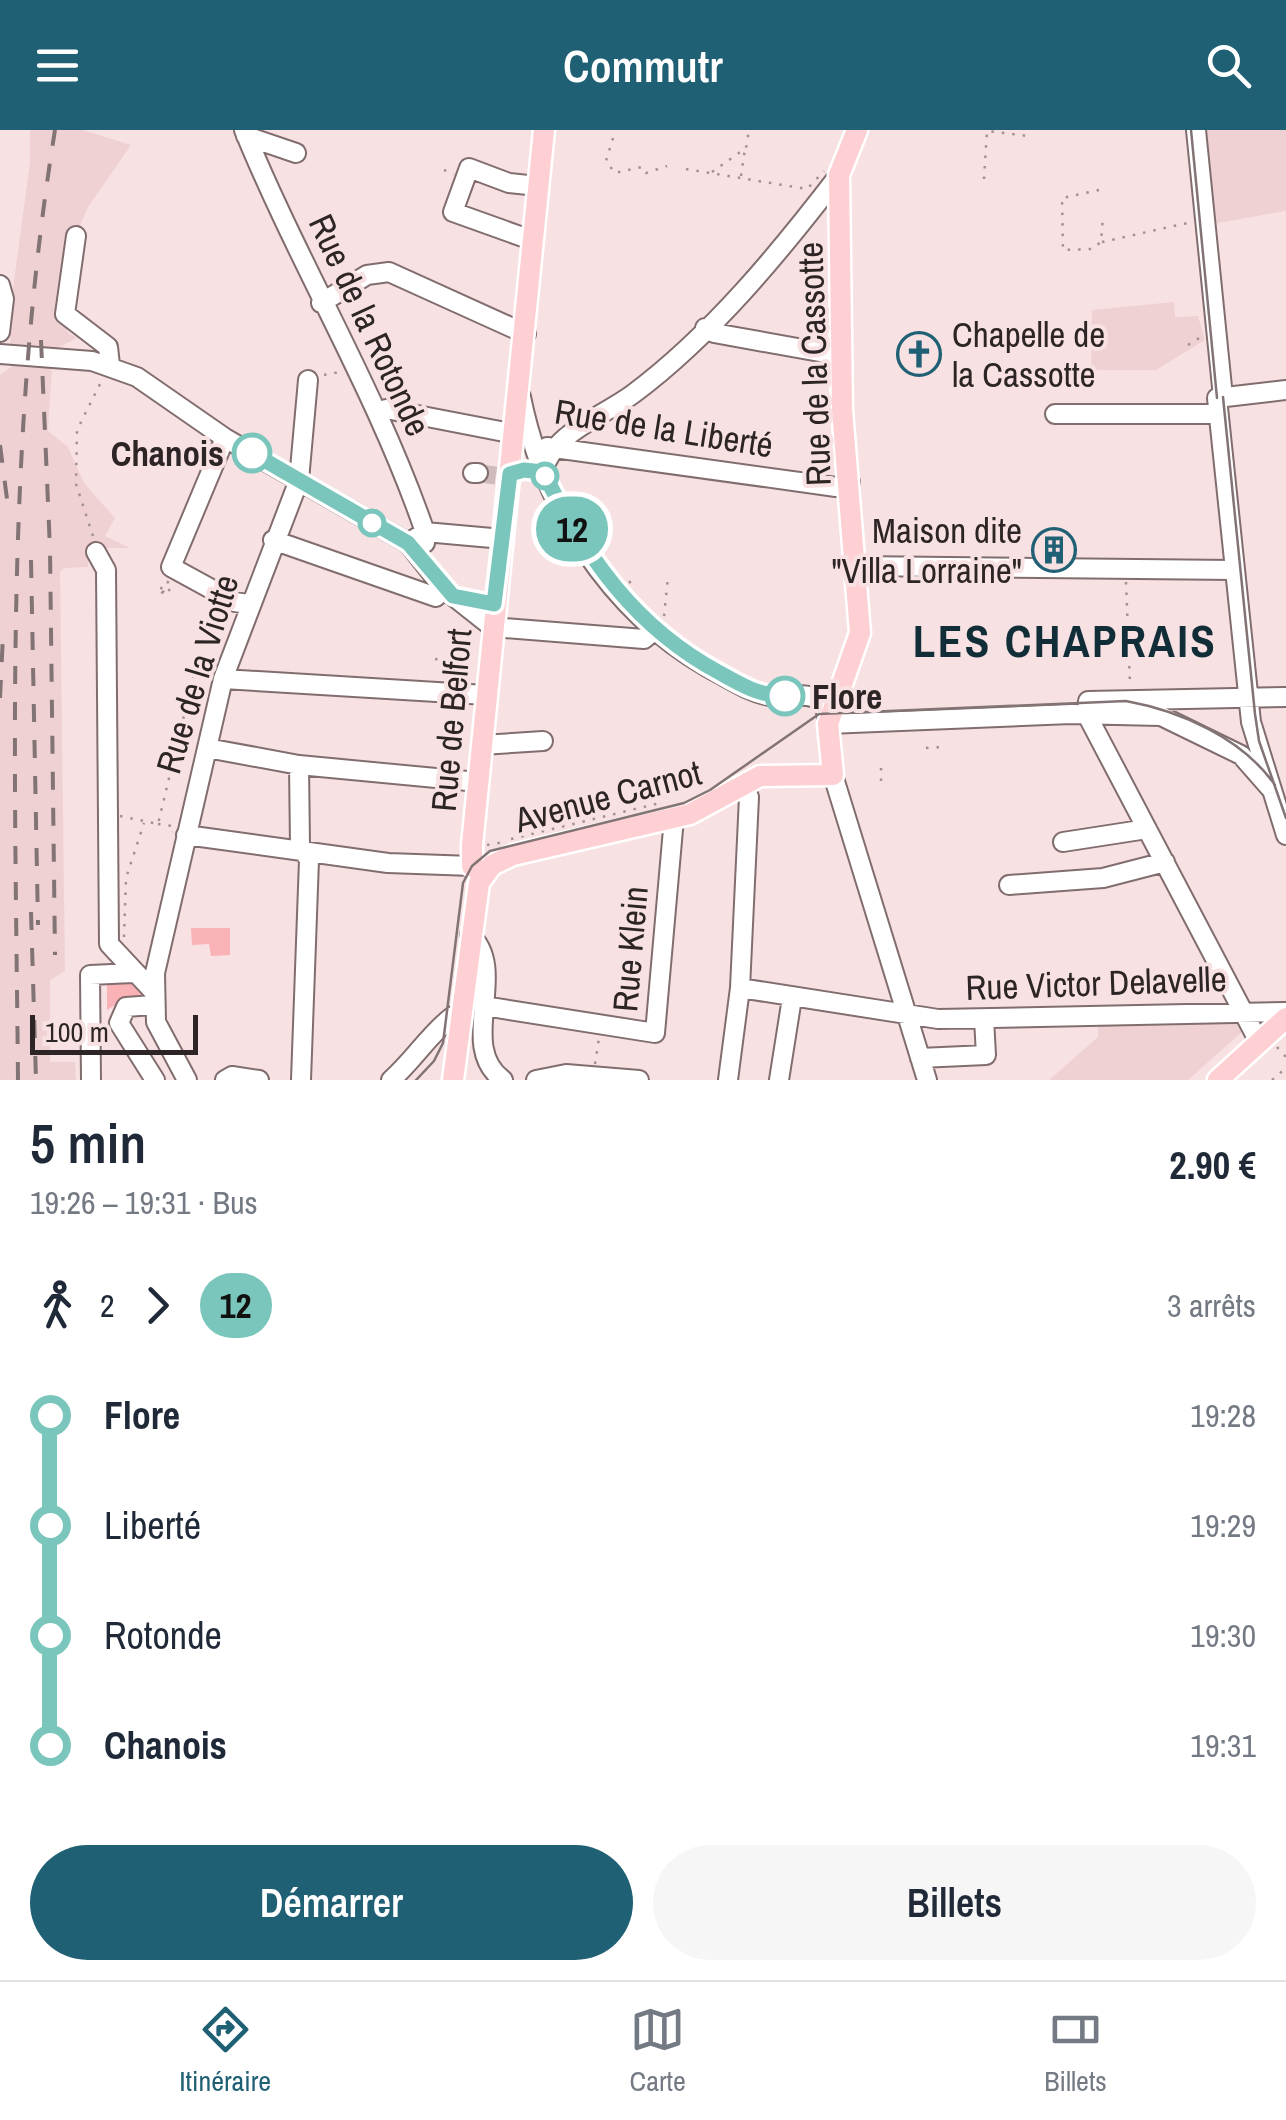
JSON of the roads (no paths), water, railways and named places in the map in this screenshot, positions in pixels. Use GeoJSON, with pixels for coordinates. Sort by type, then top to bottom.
{"type":"FeatureCollection","features":[{"type":"Feature","properties":{"kind":"main road","name":"Rue de Belfort"},"geometry":{"type":"LineString","coordinates":[[453,1080],[477,869],[478,782],[506,476],[522,436],[520,392],[544,130]]}},
{"type":"Feature","properties":{"kind":"main road"},"geometry":{"type":"LineString","coordinates":[[839,175],[857,130]]}},
{"type":"Feature","properties":{"kind":"main road","name":"Rue de la Cassotte"},"geometry":{"type":"LineString","coordinates":[[828,724],[858,641],[842,356],[839,175]]}},
{"type":"Feature","properties":{"kind":"main road"},"geometry":{"type":"LineString","coordinates":[[828,724],[834,775]]}},
{"type":"Feature","properties":{"kind":"main road","name":"Avenue Carnot"},"geometry":{"type":"LineString","coordinates":[[477,869],[511,855],[667,811],[760,776],[834,775]]}},
{"type":"Feature","properties":{"kind":"main road"},"geometry":{"type":"LineString","coordinates":[[1218,1080],[1266,1043],[1286,1014]]}},
{"type":"Feature","properties":{"kind":"main road","name":"Rue de Belfort"},"geometry":{"type":"LineString","coordinates":[[442,1080],[457,1047]]}},
{"type":"Feature","properties":{"kind":"street"},"geometry":{"type":"LineString","coordinates":[[1196,130],[1248,696],[1254,742],[1286,835]]}},
{"type":"Feature","properties":{"kind":"street"},"geometry":{"type":"LineString","coordinates":[[245,133],[296,153]]}},
{"type":"Feature","properties":{"kind":"street","name":"Rue de la Rotonde"},"geometry":{"type":"LineString","coordinates":[[245,133],[320,303],[380,412],[425,532],[426,565]]}},
{"type":"Feature","properties":{"kind":"street"},"geometry":{"type":"LineString","coordinates":[[534,241],[452,212],[469,168],[508,184],[538,186]]}},
{"type":"Feature","properties":{"kind":"street"},"geometry":{"type":"LineString","coordinates":[[506,476],[524,470],[543,472],[551,448],[641,388],[704,328],[839,175]]}},
{"type":"Feature","properties":{"kind":"street"},"geometry":{"type":"LineString","coordinates":[[76,236],[66,314],[108,347],[110,365]]}},
{"type":"Feature","properties":{"kind":"street"},"geometry":{"type":"LineString","coordinates":[[320,303],[366,275],[389,272],[526,334]]}},
{"type":"Feature","properties":{"kind":"street"},"geometry":{"type":"LineString","coordinates":[[0,285],[4,299],[0,332]]}},
{"type":"Feature","properties":{"kind":"street"},"geometry":{"type":"LineString","coordinates":[[704,328],[842,356]]}},
{"type":"Feature","properties":{"kind":"street"},"geometry":{"type":"LineString","coordinates":[[0,352],[110,365],[137,377],[224,438],[408,543],[444,594],[492,626],[644,639],[660,627]]}},
{"type":"Feature","properties":{"kind":"street","name":"Rue de la Viotte"},"geometry":{"type":"LineString","coordinates":[[153,998],[178,830],[207,748],[217,678],[298,480],[308,380]]}},
{"type":"Feature","properties":{"kind":"street"},"geometry":{"type":"LineString","coordinates":[[1055,414],[1219,403],[1286,390]]}},
{"type":"Feature","properties":{"kind":"street","name":"Rue de la Liberté"},"geometry":{"type":"LineString","coordinates":[[380,412],[386,409],[522,436],[551,448],[836,486],[850,482]]}},
{"type":"Feature","properties":{"kind":"street","name":"Rue de Belfort"},"geometry":{"type":"LineString","coordinates":[[522,436],[594,564],[660,627],[704,664],[748,688],[770,696],[815,698],[826,708],[828,724]]}},
{"type":"Feature","properties":{"kind":"street"},"geometry":{"type":"LineString","coordinates":[[224,438],[171,567],[235,602],[248,604]]}},
{"type":"Feature","properties":{"kind":"street"},"geometry":{"type":"LineString","coordinates":[[408,543],[425,532],[503,539]]}},
{"type":"Feature","properties":{"kind":"street"},"geometry":{"type":"LineString","coordinates":[[273,540],[444,594],[494,604]]}},
{"type":"Feature","properties":{"kind":"street"},"geometry":{"type":"LineString","coordinates":[[96,552],[106,570],[110,944],[153,998],[160,1034],[187,1080]]}},
{"type":"Feature","properties":{"kind":"street"},"geometry":{"type":"LineString","coordinates":[[856,566],[1234,570]]}},
{"type":"Feature","properties":{"kind":"street"},"geometry":{"type":"LineString","coordinates":[[217,678],[486,695]]}},
{"type":"Feature","properties":{"kind":"street"},"geometry":{"type":"LineString","coordinates":[[828,724],[1087,715],[1248,696],[1286,696]]}},
{"type":"Feature","properties":{"kind":"street"},"geometry":{"type":"LineString","coordinates":[[1162,708],[1240,755],[1270,788]]}},
{"type":"Feature","properties":{"kind":"street"},"geometry":{"type":"LineString","coordinates":[[1087,715],[1245,1011],[1266,1043]]}},
{"type":"Feature","properties":{"kind":"street"},"geometry":{"type":"LineString","coordinates":[[482,745],[543,740]]}},
{"type":"Feature","properties":{"kind":"street"},"geometry":{"type":"LineString","coordinates":[[207,748],[300,765],[478,782]]}},
{"type":"Feature","properties":{"kind":"street"},"geometry":{"type":"LineString","coordinates":[[300,765],[300,846],[309,860],[301,1080]]}},
{"type":"Feature","properties":{"kind":"street"},"geometry":{"type":"LineString","coordinates":[[834,775],[927,1080]]}},
{"type":"Feature","properties":{"kind":"street"},"geometry":{"type":"LineString","coordinates":[[728,1080],[740,988],[747,784]]}},
{"type":"Feature","properties":{"kind":"street","name":"Rue Klein"},"geometry":{"type":"LineString","coordinates":[[484,1006],[647,1034],[658,1027],[667,811]]}},
{"type":"Feature","properties":{"kind":"street"},"geometry":{"type":"LineString","coordinates":[[1062,842],[1147,829]]}},
{"type":"Feature","properties":{"kind":"street"},"geometry":{"type":"LineString","coordinates":[[178,830],[304,853],[477,869]]}},
{"type":"Feature","properties":{"kind":"street"},"geometry":{"type":"LineString","coordinates":[[1009,885],[1103,878],[1165,862]]}},
{"type":"Feature","properties":{"kind":"street"},"geometry":{"type":"LineString","coordinates":[[470,935],[484,958],[483,1048],[491,1070],[502,1080]]}},
{"type":"Feature","properties":{"kind":"street"},"geometry":{"type":"LineString","coordinates":[[92,1080],[90,976],[128,968]]}},
{"type":"Feature","properties":{"kind":"street","name":"Rue Victor Delavelle"},"geometry":{"type":"LineString","coordinates":[[740,988],[908,1017],[1245,1011],[1286,1014]]}},
{"type":"Feature","properties":{"kind":"street"},"geometry":{"type":"LineString","coordinates":[[153,998],[126,1008],[119,1023],[155,1080]]}},
{"type":"Feature","properties":{"kind":"street"},"geometry":{"type":"LineString","coordinates":[[779,1080],[792,998]]}},
{"type":"Feature","properties":{"kind":"street"},"geometry":{"type":"LineString","coordinates":[[391,1080],[420,1055],[440,1026],[460,1016]]}},
{"type":"Feature","properties":{"kind":"street"},"geometry":{"type":"LineString","coordinates":[[920,1058],[986,1055],[984,1018]]}},
{"type":"Feature","properties":{"kind":"street"},"geometry":{"type":"LineString","coordinates":[[536,1080],[566,1074],[639,1080]]}},
{"type":"Feature","properties":{"kind":"street"},"geometry":{"type":"LineString","coordinates":[[226,1080],[259,1080]]}},
{"type":"Feature","properties":{"kind":"tunnel"},"geometry":{"type":"LineString","coordinates":[[478,473],[499,476]]}},
{"type":"Feature","properties":{"kind":"tram line"},"geometry":{"type":"LineString","coordinates":[[1191,130],[1217,398]]}},
{"type":"Feature","properties":{"kind":"tram line"},"geometry":{"type":"LineString","coordinates":[[1223,397],[1259,741],[1286,818]]}},
{"type":"Feature","properties":{"kind":"tram line"},"geometry":{"type":"LineString","coordinates":[[416,1080],[434,1061],[443,1043],[463,883],[472,866],[490,851],[684,803],[710,790],[819,714],[1126,701],[1168,712],[1209,729],[1246,753],[1275,785]]}},
{"type":"Feature","properties":{"kind":"railway"},"geometry":{"type":"LineString","coordinates":[[18,1080],[15,723],[20,485],[27,367],[55,130]]}},
{"type":"Feature","properties":{"kind":"railway"},"geometry":{"type":"LineString","coordinates":[[41,340],[50,549],[55,955]]}},
{"type":"Feature","properties":{"kind":"railway"},"geometry":{"type":"LineString","coordinates":[[0,445],[7,499]]}},
{"type":"Feature","properties":{"kind":"railway"},"geometry":{"type":"LineString","coordinates":[[31,560],[38,925]]}},
{"type":"Feature","properties":{"kind":"railway"},"geometry":{"type":"LineString","coordinates":[[0,698],[3,635]]}},
{"type":"Feature","properties":{"kind":"railway"},"geometry":{"type":"LineString","coordinates":[[31,912],[36,1080]]}},
{"type":"Feature","properties":{"kind":"place","name":"Chapelle de la Cassotte"},"geometry":{"type":"Point","coordinates":[919,354]}},
{"type":"Feature","properties":{"kind":"place","name":"Chanois"},"geometry":{"type":"Point","coordinates":[252,453]}},
{"type":"Feature","properties":{"kind":"place","name":"Maison dite \"Villa Lorraine\""},"geometry":{"type":"Point","coordinates":[1054,550]}},
{"type":"Feature","properties":{"kind":"place","name":"Flore"},"geometry":{"type":"Point","coordinates":[785,696]}},
{"type":"Feature","properties":{"kind":"district","name":"LES CHAPRAIS"},"geometry":{"type":"Point","coordinates":[1065,640]}}]}
